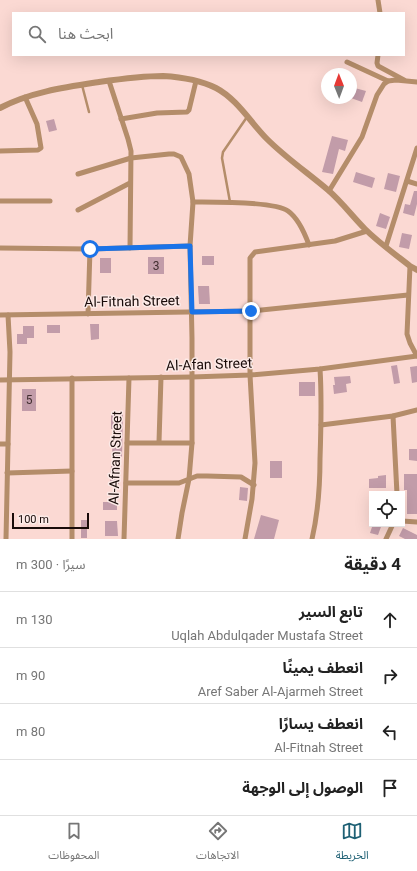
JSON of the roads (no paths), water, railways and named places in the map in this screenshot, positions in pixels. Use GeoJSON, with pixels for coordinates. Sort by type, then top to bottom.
{"type":"FeatureCollection","features":[{"type":"Feature","properties":{"kind":"street"},"geometry":{"type":"LineString","coordinates":[[378,0],[380,12]]}},
{"type":"Feature","properties":{"kind":"street"},"geometry":{"type":"LineString","coordinates":[[378,56],[378,66],[405,80]]}},
{"type":"Feature","properties":{"kind":"street"},"geometry":{"type":"LineString","coordinates":[[347,62],[388,81],[405,80],[417,82]]}},
{"type":"Feature","properties":{"kind":"street"},"geometry":{"type":"LineString","coordinates":[[0,108],[25,97],[109,81],[163,76],[207,84],[224,93],[279,150],[329,191],[367,231],[417,270]]}},
{"type":"Feature","properties":{"kind":"street"},"geometry":{"type":"LineString","coordinates":[[109,81],[130,145],[130,248]]}},
{"type":"Feature","properties":{"kind":"street"},"geometry":{"type":"LineString","coordinates":[[121,119],[157,113],[187,112],[189,110],[196,81]]}},
{"type":"Feature","properties":{"kind":"street"},"geometry":{"type":"LineString","coordinates":[[329,191],[362,137],[380,88],[388,81]]}},
{"type":"Feature","properties":{"kind":"street"},"geometry":{"type":"LineString","coordinates":[[0,151],[38,150],[41,148],[37,124],[25,97]]}},
{"type":"Feature","properties":{"kind":"street"},"geometry":{"type":"LineString","coordinates":[[386,246],[417,148]]}},
{"type":"Feature","properties":{"kind":"street"},"geometry":{"type":"LineString","coordinates":[[78,174],[131,158],[169,154],[174,154],[181,157],[189,174],[193,202],[190,246],[192,312],[192,443],[189,479],[178,539]]}},
{"type":"Feature","properties":{"kind":"street"},"geometry":{"type":"LineString","coordinates":[[407,182],[417,184]]}},
{"type":"Feature","properties":{"kind":"street"},"geometry":{"type":"LineString","coordinates":[[78,210],[130,183]]}},
{"type":"Feature","properties":{"kind":"street"},"geometry":{"type":"LineString","coordinates":[[0,201],[50,201]]}},
{"type":"Feature","properties":{"kind":"street"},"geometry":{"type":"LineString","coordinates":[[193,202],[230,202],[285,208],[294,216],[309,245]]}},
{"type":"Feature","properties":{"kind":"street"},"geometry":{"type":"LineString","coordinates":[[245,539],[254,485],[256,457],[250,375],[251,311],[249,262],[252,254],[260,251],[309,245],[344,238],[367,231]]}},
{"type":"Feature","properties":{"kind":"street"},"geometry":{"type":"LineString","coordinates":[[0,248],[90,249],[190,246]]}},
{"type":"Feature","properties":{"kind":"street"},"geometry":{"type":"LineString","coordinates":[[88,314],[90,249]]}},
{"type":"Feature","properties":{"kind":"street"},"geometry":{"type":"LineString","coordinates":[[410,266],[407,334],[417,356]]}},
{"type":"Feature","properties":{"kind":"street","name":"Al-Fitnah Street"},"geometry":{"type":"LineString","coordinates":[[0,315],[251,311],[408,295]]}},
{"type":"Feature","properties":{"kind":"street"},"geometry":{"type":"LineString","coordinates":[[6,539],[9,380],[8,314]]}},
{"type":"Feature","properties":{"kind":"street","name":"Al-Afan Street"},"geometry":{"type":"LineString","coordinates":[[0,380],[250,375],[320,369],[417,356]]}},
{"type":"Feature","properties":{"kind":"street"},"geometry":{"type":"LineString","coordinates":[[312,539],[317,520],[319,498],[321,425],[320,369]]}},
{"type":"Feature","properties":{"kind":"street"},"geometry":{"type":"LineString","coordinates":[[159,442],[161,377]]}},
{"type":"Feature","properties":{"kind":"street"},"geometry":{"type":"LineString","coordinates":[[72,378],[72,539]]}},
{"type":"Feature","properties":{"kind":"street","name":"Al-Afnan Street"},"geometry":{"type":"LineString","coordinates":[[124,539],[129,378]]}},
{"type":"Feature","properties":{"kind":"street"},"geometry":{"type":"LineString","coordinates":[[321,425],[393,416],[417,410]]}},
{"type":"Feature","properties":{"kind":"street"},"geometry":{"type":"LineString","coordinates":[[393,416],[397,491]]}},
{"type":"Feature","properties":{"kind":"street"},"geometry":{"type":"LineString","coordinates":[[127,443],[192,443]]}},
{"type":"Feature","properties":{"kind":"street"},"geometry":{"type":"LineString","coordinates":[[0,444],[8,444]]}},
{"type":"Feature","properties":{"kind":"street"},"geometry":{"type":"LineString","coordinates":[[7,473],[72,471]]}},
{"type":"Feature","properties":{"kind":"street"},"geometry":{"type":"LineString","coordinates":[[126,484],[175,483],[201,476],[241,477],[254,485]]}},
{"type":"Feature","properties":{"kind":"street"},"geometry":{"type":"LineString","coordinates":[[405,521],[417,522]]}},
{"type":"Feature","properties":{"kind":"street"},"geometry":{"type":"LineString","coordinates":[[386,539],[392,527]]}},
{"type":"Feature","properties":{"kind":"lane"},"geometry":{"type":"LineString","coordinates":[[82,85],[89,112]]}},
{"type":"Feature","properties":{"kind":"lane"},"geometry":{"type":"LineString","coordinates":[[230,202],[222,158],[223,152],[247,117]]}}]}
